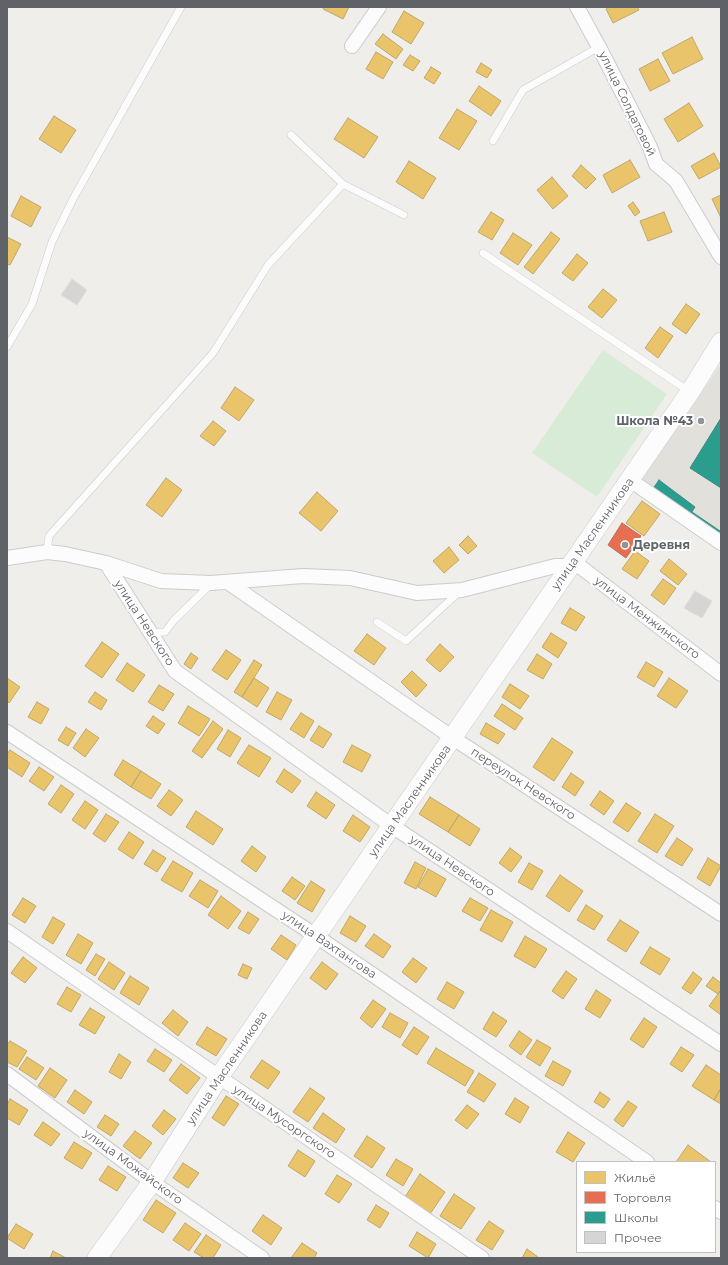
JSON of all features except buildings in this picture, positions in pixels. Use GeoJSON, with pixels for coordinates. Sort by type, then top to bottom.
{"type":"FeatureCollection","features":[{"type":"Feature","properties":{"kind":"street"},"geometry":{"type":"LineString","coordinates":[[352,46],[379,7]]}},
{"type":"Feature","properties":{"kind":"street","name":"улица Солдатовой"},"geometry":{"type":"LineString","coordinates":[[577,7],[650,147],[656,164],[676,181],[721,257]]}},
{"type":"Feature","properties":{"kind":"street","name":"улица Масленникова"},"geometry":{"type":"LineString","coordinates":[[97,1258],[152,1182],[219,1077],[630,480],[690,392],[721,342]]}},
{"type":"Feature","properties":{"kind":"street"},"geometry":{"type":"LineString","coordinates":[[630,480],[721,543]]}},
{"type":"Feature","properties":{"kind":"street"},"geometry":{"type":"LineString","coordinates":[[8,556],[47,552],[65,554],[106,563],[161,581],[211,584],[304,576],[350,578],[417,593],[462,590],[555,566],[572,564]]}},
{"type":"Feature","properties":{"kind":"street","name":"улица Невского"},"geometry":{"type":"LineString","coordinates":[[106,563],[175,672],[392,826],[721,1044]]}},
{"type":"Feature","properties":{"kind":"street","name":"улица Менжинского"},"geometry":{"type":"LineString","coordinates":[[572,564],[721,674]]}},
{"type":"Feature","properties":{"kind":"street","name":"переулок Невского"},"geometry":{"type":"LineString","coordinates":[[229,583],[453,738],[721,914]]}},
{"type":"Feature","properties":{"kind":"street","name":"улица Вахтангова"},"geometry":{"type":"LineString","coordinates":[[7,732],[316,936],[646,1161]]}},
{"type":"Feature","properties":{"kind":"street","name":"улица Мусоргского"},"geometry":{"type":"LineString","coordinates":[[7,931],[482,1258]]}},
{"type":"Feature","properties":{"kind":"street","name":"улица Можайского"},"geometry":{"type":"LineString","coordinates":[[7,1074],[152,1182],[262,1258]]}},
{"type":"Feature","properties":{"kind":"lane"},"geometry":{"type":"LineString","coordinates":[[7,347],[32,304],[52,242],[73,199],[181,7]]}},
{"type":"Feature","properties":{"kind":"lane"},"geometry":{"type":"LineString","coordinates":[[494,141],[523,90],[599,47]]}},
{"type":"Feature","properties":{"kind":"lane"},"geometry":{"type":"LineString","coordinates":[[291,135],[343,184],[404,215]]}},
{"type":"Feature","properties":{"kind":"lane"},"geometry":{"type":"LineString","coordinates":[[47,552],[49,536],[213,353],[268,265],[343,184]]}},
{"type":"Feature","properties":{"kind":"lane"},"geometry":{"type":"LineString","coordinates":[[483,253],[690,392]]}},
{"type":"Feature","properties":{"kind":"lane"},"geometry":{"type":"LineString","coordinates":[[150,633],[165,632],[174,620],[211,584]]}},
{"type":"Feature","properties":{"kind":"lane"},"geometry":{"type":"LineString","coordinates":[[377,622],[406,641],[462,590]]}},
{"type":"Feature","properties":{"kind":"shaded area","name":"Школа №43"},"geometry":{"type":"Polygon","coordinates":[[[721,364],[721,535],[642,479],[721,364]]]}},
{"type":"Feature","properties":{"kind":"green space"},"geometry":{"type":"Polygon","coordinates":[[[603,350],[667,394],[597,497],[532,453],[603,350]]]}},
{"type":"Feature","properties":{"kind":"place","name":"Школа №43"},"geometry":{"type":"Point","coordinates":[701,421]}},
{"type":"Feature","properties":{"kind":"place","name":"Деревня"},"geometry":{"type":"Point","coordinates":[625,545]}}]}
